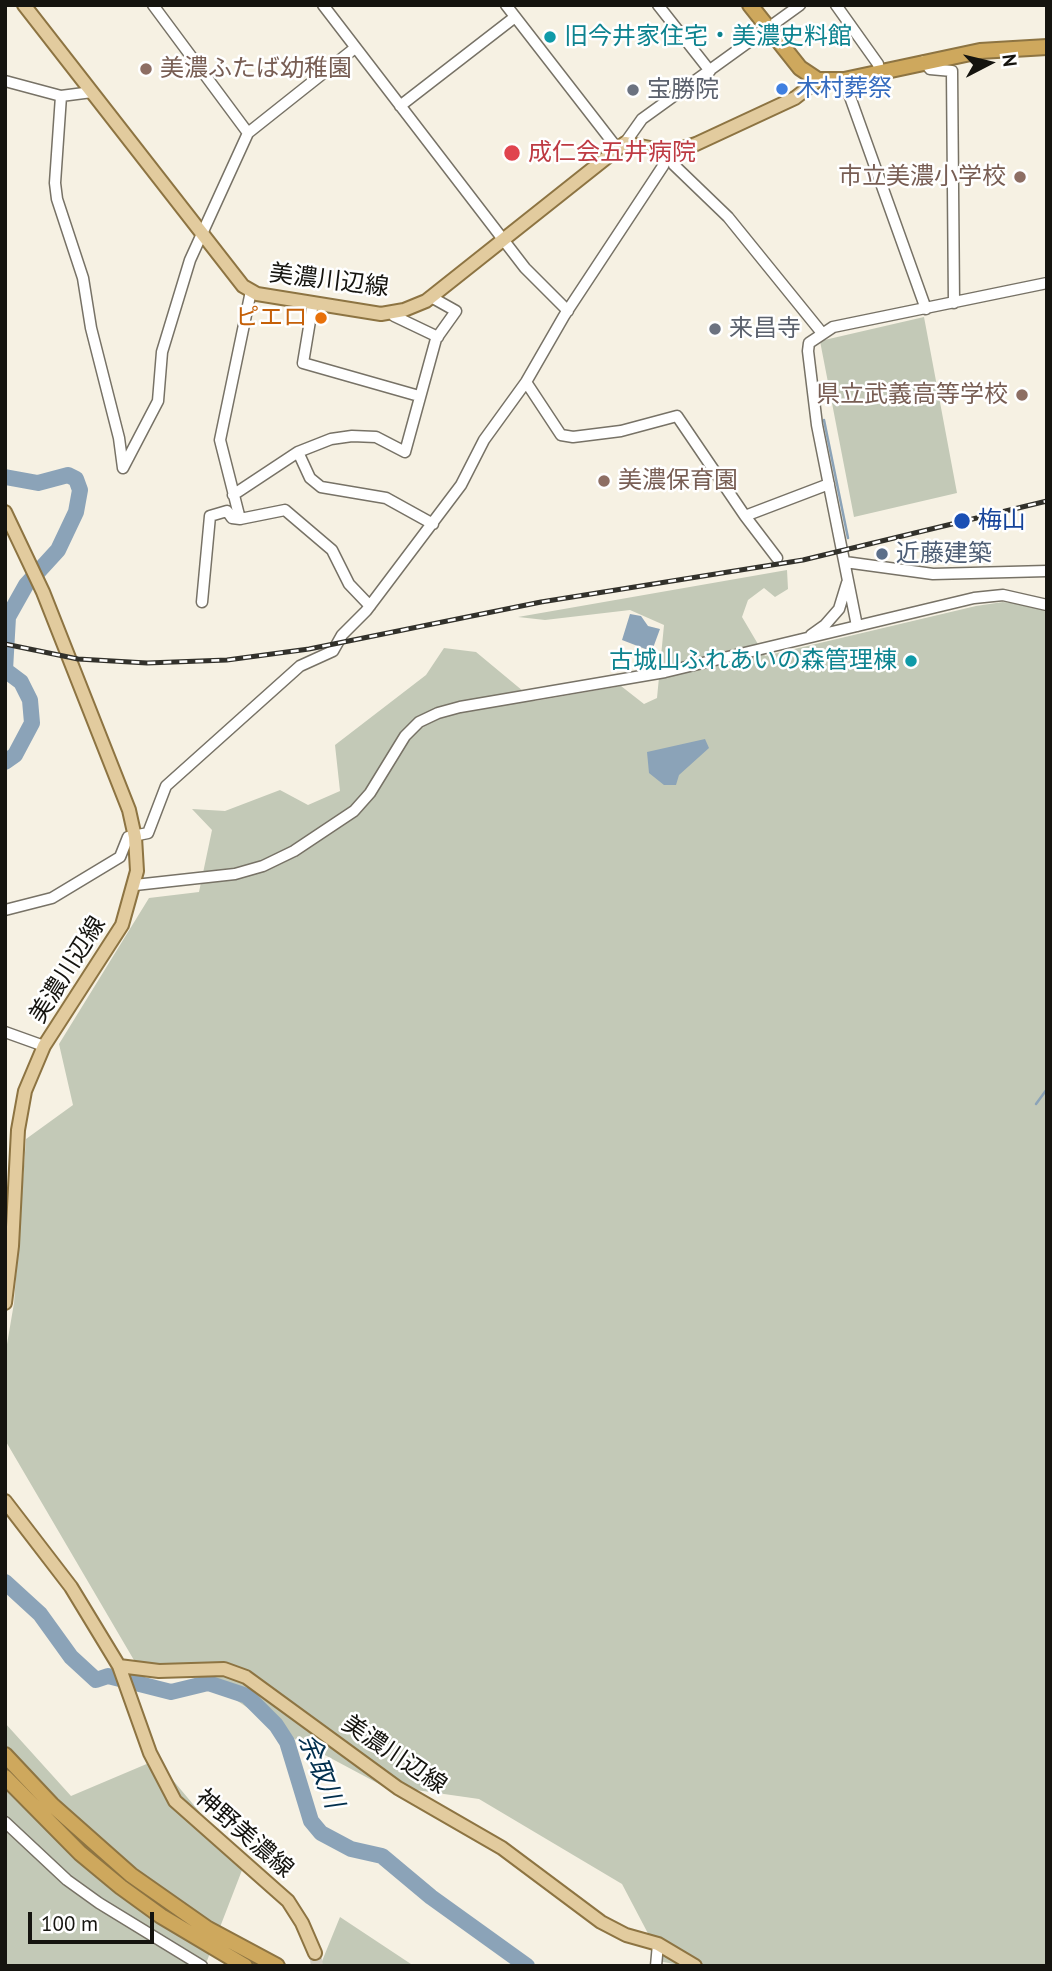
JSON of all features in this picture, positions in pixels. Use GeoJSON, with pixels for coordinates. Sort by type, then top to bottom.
{"type":"FeatureCollection","features":[{"type":"Feature","properties":{"kind":"highway"},"geometry":{"type":"LineString","coordinates":[[750,5],[800,68],[818,80],[844,80],[879,70],[980,51],[1047,47]]}},
{"type":"Feature","properties":{"kind":"highway"},"geometry":{"type":"LineString","coordinates":[[5,1755],[52,1805],[131,1875],[208,1929],[277,1966]]}},
{"type":"Feature","properties":{"kind":"highway"},"geometry":{"type":"LineString","coordinates":[[5,1777],[79,1853],[121,1887],[161,1916],[244,1966]]}},
{"type":"Feature","properties":{"kind":"main road","name":"美濃川辺線"},"geometry":{"type":"LineString","coordinates":[[30,7],[228,270],[251,291],[381,314],[404,310],[431,297],[503,237],[621,146]]}},
{"type":"Feature","properties":{"kind":"main road"},"geometry":{"type":"LineString","coordinates":[[621,146],[670,152],[696,144],[795,98],[818,80]]}},
{"type":"Feature","properties":{"kind":"main road","name":"美濃川辺線"},"geometry":{"type":"LineString","coordinates":[[5,512],[43,592],[129,810],[135,837],[135,885],[122,925],[44,1046],[25,1091],[18,1130],[12,1246],[5,1303]]}},
{"type":"Feature","properties":{"kind":"main road"},"geometry":{"type":"LineString","coordinates":[[5,1501],[71,1587],[121,1670]]}},
{"type":"Feature","properties":{"kind":"main road","name":"美濃川辺線"},"geometry":{"type":"LineString","coordinates":[[121,1670],[223,1669],[246,1677],[398,1788],[502,1848],[601,1922],[626,1935],[658,1944],[695,1966]]}},
{"type":"Feature","properties":{"kind":"main road","name":"神野美濃線"},"geometry":{"type":"LineString","coordinates":[[121,1670],[150,1753],[175,1801],[288,1901],[302,1923],[315,1953]]}},
{"type":"Feature","properties":{"kind":"street"},"geometry":{"type":"LineString","coordinates":[[153,5],[248,133]]}},
{"type":"Feature","properties":{"kind":"street"},"geometry":{"type":"LineString","coordinates":[[323,5],[525,268],[568,310]]}},
{"type":"Feature","properties":{"kind":"street"},"geometry":{"type":"LineString","coordinates":[[506,5],[621,146],[642,120],[800,5]]}},
{"type":"Feature","properties":{"kind":"street"},"geometry":{"type":"LineString","coordinates":[[658,5],[710,71]]}},
{"type":"Feature","properties":{"kind":"street"},"geometry":{"type":"LineString","coordinates":[[836,5],[878,64],[879,70]]}},
{"type":"Feature","properties":{"kind":"street"},"geometry":{"type":"LineString","coordinates":[[400,106],[515,17]]}},
{"type":"Feature","properties":{"kind":"street"},"geometry":{"type":"LineString","coordinates":[[61,96],[55,183],[57,199],[83,278],[90,328],[119,438],[123,468],[158,401],[162,352],[200,233],[248,133],[355,48]]}},
{"type":"Feature","properties":{"kind":"street"},"geometry":{"type":"LineString","coordinates":[[924,61],[930,69],[952,71],[954,303]]}},
{"type":"Feature","properties":{"kind":"street"},"geometry":{"type":"LineString","coordinates":[[844,80],[926,309]]}},
{"type":"Feature","properties":{"kind":"street"},"geometry":{"type":"LineString","coordinates":[[5,81],[61,96],[92,92]]}},
{"type":"Feature","properties":{"kind":"street"},"geometry":{"type":"LineString","coordinates":[[670,152],[674,165],[728,217],[819,335]]}},
{"type":"Feature","properties":{"kind":"street"},"geometry":{"type":"LineString","coordinates":[[5,910],[51,898],[120,857],[128,837],[148,834],[166,786],[300,666],[333,651],[342,635],[370,606],[461,485],[484,440],[526,382],[568,310],[670,152]]}},
{"type":"Feature","properties":{"kind":"street"},"geometry":{"type":"LineString","coordinates":[[857,626],[829,484],[808,351],[809,342],[832,327],[1047,283]]}},
{"type":"Feature","properties":{"kind":"street"},"geometry":{"type":"LineString","coordinates":[[240,519],[220,440],[251,291]]}},
{"type":"Feature","properties":{"kind":"street"},"geometry":{"type":"LineString","coordinates":[[233,495],[298,452],[331,439],[352,436],[376,438],[405,452],[438,337],[456,311],[431,297]]}},
{"type":"Feature","properties":{"kind":"street"},"geometry":{"type":"LineString","coordinates":[[313,303],[303,363],[419,396]]}},
{"type":"Feature","properties":{"kind":"street"},"geometry":{"type":"LineString","coordinates":[[393,312],[394,316],[438,337]]}},
{"type":"Feature","properties":{"kind":"street"},"geometry":{"type":"LineString","coordinates":[[526,382],[561,435],[573,437],[621,431],[677,416],[777,558]]}},
{"type":"Feature","properties":{"kind":"street"},"geometry":{"type":"LineString","coordinates":[[298,452],[310,478],[321,486],[386,498],[433,524]]}},
{"type":"Feature","properties":{"kind":"street"},"geometry":{"type":"LineString","coordinates":[[745,516],[829,484]]}},
{"type":"Feature","properties":{"kind":"street"},"geometry":{"type":"LineString","coordinates":[[202,602],[210,516],[227,511],[232,518],[240,519],[271,510],[285,510],[332,550],[349,584],[370,606]]}},
{"type":"Feature","properties":{"kind":"street"},"geometry":{"type":"LineString","coordinates":[[845,562],[933,574],[1047,571]]}},
{"type":"Feature","properties":{"kind":"street"},"geometry":{"type":"LineString","coordinates":[[805,639],[825,625],[839,609],[848,577]]}},
{"type":"Feature","properties":{"kind":"street"},"geometry":{"type":"LineString","coordinates":[[135,885],[235,874],[263,866],[294,851],[354,811],[370,793],[405,736],[419,722],[438,713],[665,672],[974,597],[1013,596],[1047,605]]}},
{"type":"Feature","properties":{"kind":"street"},"geometry":{"type":"LineString","coordinates":[[5,1032],[44,1046]]}},
{"type":"Feature","properties":{"kind":"street"},"geometry":{"type":"LineString","coordinates":[[5,1822],[47,1863],[88,1896],[202,1966]]}},
{"type":"Feature","properties":{"kind":"street"},"geometry":{"type":"LineString","coordinates":[[656,1966],[658,1944]]}},
{"type":"Feature","properties":{"kind":"green space"},"geometry":{"type":"Polygon","coordinates":[[[924,317],[957,493],[854,517],[820,341],[924,317]]]}},
{"type":"Feature","properties":{"kind":"green space"},"geometry":{"type":"Polygon","coordinates":[[[787,570],[788,589],[775,597],[764,588],[748,600],[742,617],[765,656],[976,606],[1003,602],[1047,610],[1047,1966],[686,1966],[663,1962],[622,1884],[479,1799],[381,1785],[293,1738],[203,1678],[138,1667],[5,1440],[5,1356],[14,1303],[26,1139],[73,1105],[59,1044],[149,898],[199,892],[212,830],[192,809],[225,811],[280,790],[308,805],[340,791],[335,745],[426,675],[444,648],[476,652],[535,701],[621,686],[644,704],[657,698],[664,625],[630,610],[545,620],[518,617],[787,570]]]}},
{"type":"Feature","properties":{"kind":"green space"},"geometry":{"type":"Polygon","coordinates":[[[5,1723],[71,1796],[156,1760],[244,1865],[205,1966],[5,1966],[5,1723]]]}},
{"type":"Feature","properties":{"kind":"green space"},"geometry":{"type":"Polygon","coordinates":[[[340,1917],[414,1966],[320,1966],[340,1917]]]}},
{"type":"Feature","properties":{"kind":"water"},"geometry":{"type":"Polygon","coordinates":[[[630,614],[641,616],[648,626],[660,629],[653,648],[648,650],[622,640],[630,614]]]}},
{"type":"Feature","properties":{"kind":"water"},"geometry":{"type":"Polygon","coordinates":[[[705,739],[709,748],[679,775],[676,785],[664,785],[649,773],[647,752],[705,739]]]}},
{"type":"Feature","properties":{"kind":"waterway"},"geometry":{"type":"LineString","coordinates":[[824,420],[848,538]]}},
{"type":"Feature","properties":{"kind":"waterway","name":"余取川"},"geometry":{"type":"LineString","coordinates":[[5,477],[38,483],[68,475],[76,479],[80,490],[76,512],[58,550],[26,585],[8,617],[5,670],[21,682],[30,700],[32,723],[15,755],[5,762]]}},
{"type":"Feature","properties":{"kind":"waterway"},"geometry":{"type":"LineString","coordinates":[[1036,1104],[1047,1089]]}},
{"type":"Feature","properties":{"kind":"waterway","name":"余取川"},"geometry":{"type":"LineString","coordinates":[[5,1582],[40,1614],[71,1657],[96,1680],[108,1676],[171,1692],[208,1683],[247,1696],[276,1725],[287,1742],[311,1821],[321,1833],[351,1849],[382,1856],[431,1897],[527,1966]]}},
{"type":"Feature","properties":{"kind":"tunnel"},"geometry":{"type":"LineString","coordinates":[[315,1953],[317,1966]]}},
{"type":"Feature","properties":{"kind":"railway"},"geometry":{"type":"LineString","coordinates":[[5,644],[78,659],[147,663],[227,660],[309,649],[541,602],[803,560],[1047,501]]}},
{"type":"Feature","properties":{"kind":"place","name":"旧今井家住宅・美濃史料館"},"geometry":{"type":"Point","coordinates":[550,37]}},
{"type":"Feature","properties":{"kind":"place","name":"美濃ふたば幼稚園"},"geometry":{"type":"Point","coordinates":[146,69]}},
{"type":"Feature","properties":{"kind":"place","name":"木村葬祭"},"geometry":{"type":"Point","coordinates":[782,89]}},
{"type":"Feature","properties":{"kind":"place","name":"宝勝院"},"geometry":{"type":"Point","coordinates":[633,90]}},
{"type":"Feature","properties":{"kind":"place","name":"成仁会五井病院"},"geometry":{"type":"Point","coordinates":[512,153]}},
{"type":"Feature","properties":{"kind":"place","name":"市立美濃小学校"},"geometry":{"type":"Point","coordinates":[1020,177]}},
{"type":"Feature","properties":{"kind":"place","name":"ピエロ"},"geometry":{"type":"Point","coordinates":[321,318]}},
{"type":"Feature","properties":{"kind":"place","name":"来昌寺"},"geometry":{"type":"Point","coordinates":[715,329]}},
{"type":"Feature","properties":{"kind":"place","name":"県立武義高等学校"},"geometry":{"type":"Point","coordinates":[1022,395]}},
{"type":"Feature","properties":{"kind":"place","name":"美濃保育園"},"geometry":{"type":"Point","coordinates":[604,481]}},
{"type":"Feature","properties":{"kind":"place","name":"梅山"},"geometry":{"type":"Point","coordinates":[962,521]}},
{"type":"Feature","properties":{"kind":"place","name":"近藤建築"},"geometry":{"type":"Point","coordinates":[882,554]}},
{"type":"Feature","properties":{"kind":"place","name":"古城山ふれあいの森管理棟"},"geometry":{"type":"Point","coordinates":[911,661]}}]}
